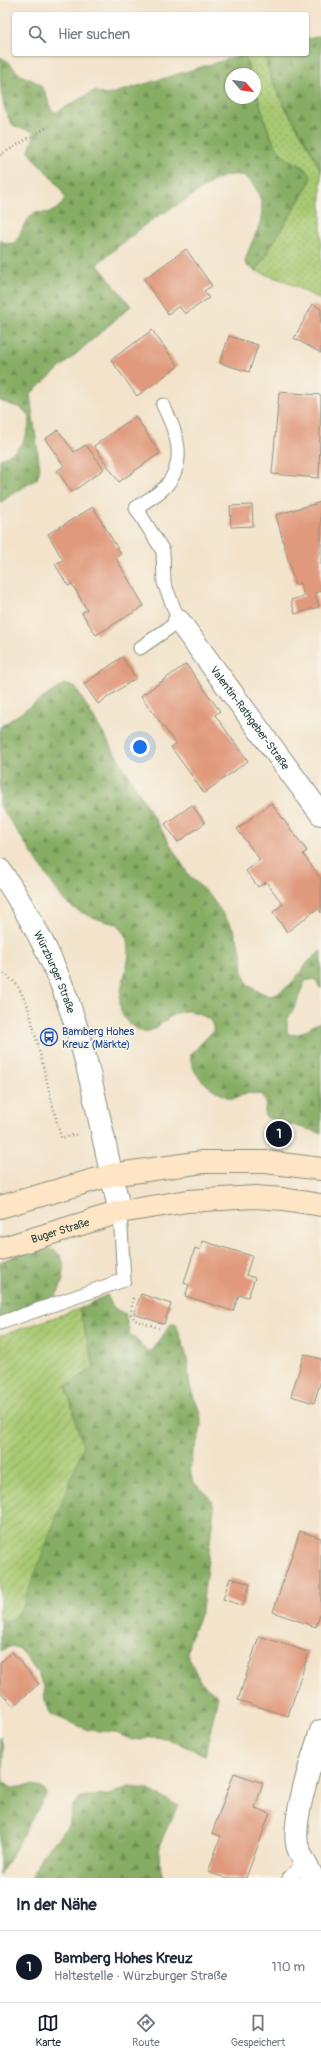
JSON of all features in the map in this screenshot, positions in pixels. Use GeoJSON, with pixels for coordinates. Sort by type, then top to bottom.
{"type":"FeatureCollection","features":[{"type":"Feature","properties":{"kind":"street","name":"Valentin-Rathgeber-Straße"},"geometry":{"type":"LineString","coordinates":[[179,621],[321,814]]}},
{"type":"Feature","properties":{"kind":"street","name":"Würzburger Straße"},"geometry":{"type":"LineString","coordinates":[[0,870],[15,893],[49,955],[64,991],[79,1036],[102,1128],[120,1212]]}},
{"type":"Feature","properties":{"kind":"street"},"geometry":{"type":"LineString","coordinates":[[0,1207],[111,1175],[203,1162],[266,1162],[321,1169]]}},
{"type":"Feature","properties":{"kind":"street"},"geometry":{"type":"LineString","coordinates":[[120,1212],[188,1201],[223,1198],[283,1199],[321,1205]]}},
{"type":"Feature","properties":{"kind":"street","name":"Buger Straße"},"geometry":{"type":"LineString","coordinates":[[0,1249],[120,1212]]}},
{"type":"Feature","properties":{"kind":"street"},"geometry":{"type":"LineString","coordinates":[[309,1870],[298,1846],[298,1822],[303,1792],[321,1731]]}},
{"type":"Feature","properties":{"kind":"lane"},"geometry":{"type":"LineString","coordinates":[[140,648],[179,621],[164,583],[163,551],[136,508],[166,486],[175,472],[178,452],[176,431],[163,406]]}},
{"type":"Feature","properties":{"kind":"lane"},"geometry":{"type":"LineString","coordinates":[[0,1323],[124,1280],[120,1212]]}},
{"type":"Feature","properties":{"kind":"lane"},"geometry":{"type":"LineString","coordinates":[[289,1878],[309,1870]]}},
{"type":"Feature","properties":{"kind":"path"},"geometry":{"type":"LineString","coordinates":[[0,156],[46,128]]}},
{"type":"Feature","properties":{"kind":"path"},"geometry":{"type":"LineString","coordinates":[[0,972],[7,975],[17,985],[28,1006],[61,1138],[102,1128]]}},
{"type":"Feature","properties":{"kind":"path"},"geometry":{"type":"LineString","coordinates":[[124,1280],[135,1287],[131,1314],[135,1320],[159,1328]]}},
{"type":"Feature","properties":{"kind":"green space"},"geometry":{"type":"Polygon","coordinates":[[[321,36],[321,172],[315,157],[281,100],[274,85],[266,56],[309,56],[309,39],[321,36]]]}},
{"type":"Feature","properties":{"kind":"green space"},"geometry":{"type":"Polygon","coordinates":[[[238,56],[246,56],[248,68],[225,68],[225,104],[260,104],[269,132],[277,148],[283,155],[311,175],[309,184],[256,271],[247,266],[245,262],[260,223],[262,210],[260,197],[254,185],[244,177],[238,175],[226,176],[210,183],[145,225],[97,264],[131,306],[30,394],[40,469],[37,479],[0,503],[0,459],[13,452],[22,443],[28,431],[30,416],[21,408],[0,401],[0,240],[10,244],[13,243],[18,238],[25,223],[35,212],[45,213],[53,211],[65,198],[58,185],[29,151],[35,134],[30,130],[13,125],[5,111],[0,75],[0,57],[7,61],[18,73],[40,85],[45,91],[52,111],[57,112],[94,91],[105,95],[238,56]]]}},
{"type":"Feature","properties":{"kind":"green space"},"geometry":{"type":"Polygon","coordinates":[[[246,56],[265,56],[268,70],[281,100],[321,172],[321,300],[285,281],[256,271],[310,181],[305,169],[302,166],[287,159],[277,149],[260,104],[261,68],[248,68],[246,56]]]}},
{"type":"Feature","properties":{"kind":"green space"},"geometry":{"type":"Polygon","coordinates":[[[64,684],[75,687],[188,874],[211,897],[234,930],[242,954],[243,974],[248,985],[269,996],[277,994],[291,984],[308,962],[321,951],[321,989],[315,979],[305,981],[296,1004],[287,1020],[287,1033],[296,1035],[321,1022],[321,1133],[268,1118],[264,1115],[266,1103],[263,1095],[249,1093],[232,1099],[210,1087],[198,1076],[191,1062],[191,1054],[213,1031],[212,1023],[205,1017],[193,1012],[183,1011],[175,1014],[154,1029],[147,1031],[139,1030],[128,1023],[122,1014],[120,1004],[120,994],[129,950],[124,933],[118,924],[90,916],[75,909],[64,901],[0,806],[0,727],[64,684]]]}},
{"type":"Feature","properties":{"kind":"green space"},"geometry":{"type":"Polygon","coordinates":[[[44,1248],[53,1250],[59,1254],[64,1267],[62,1284],[54,1298],[0,1322],[0,1262],[22,1253],[44,1248]]]}},
{"type":"Feature","properties":{"kind":"green space"},"geometry":{"type":"Polygon","coordinates":[[[107,1295],[113,1307],[125,1314],[130,1334],[148,1351],[152,1351],[171,1324],[176,1324],[188,1362],[190,1386],[201,1417],[201,1428],[191,1461],[191,1474],[195,1483],[209,1496],[214,1508],[202,1610],[190,1639],[187,1654],[200,1681],[218,1696],[205,1755],[166,1738],[154,1737],[132,1740],[114,1732],[88,1730],[49,1713],[45,1702],[44,1686],[38,1674],[20,1649],[12,1646],[0,1651],[0,1618],[4,1620],[83,1447],[66,1386],[94,1367],[79,1309],[107,1295]]]}},
{"type":"Feature","properties":{"kind":"green space"},"geometry":{"type":"Polygon","coordinates":[[[79,1309],[94,1367],[66,1386],[83,1447],[21,1610],[11,1620],[4,1620],[0,1618],[0,1336],[79,1309]]]}},
{"type":"Feature","properties":{"kind":"green space"},"geometry":{"type":"Polygon","coordinates":[[[0,1737],[3,1748],[3,1782],[12,1788],[29,1785],[41,1787],[45,1790],[46,1795],[0,1875],[0,1737]]]}},
{"type":"Feature","properties":{"kind":"green space"},"geometry":{"type":"Polygon","coordinates":[[[128,1787],[147,1789],[179,1806],[161,1843],[159,1859],[164,1878],[31,1878],[42,1855],[69,1824],[73,1805],[80,1799],[87,1796],[109,1795],[128,1787]]]}},
{"type":"Feature","properties":{"kind":"building"},"geometry":{"type":"Polygon","coordinates":[[[186,249],[212,286],[204,291],[209,298],[185,314],[179,306],[168,314],[144,279],[186,249]]]}},
{"type":"Feature","properties":{"kind":"building"},"geometry":{"type":"Polygon","coordinates":[[[313,304],[321,309],[321,353],[294,338],[313,304]]]}},
{"type":"Feature","properties":{"kind":"building"},"geometry":{"type":"Polygon","coordinates":[[[152,330],[178,366],[137,396],[111,360],[152,330]]]}},
{"type":"Feature","properties":{"kind":"building"},"geometry":{"type":"Polygon","coordinates":[[[229,336],[258,345],[249,372],[220,363],[229,336]]]}},
{"type":"Feature","properties":{"kind":"building"},"geometry":{"type":"Polygon","coordinates":[[[279,392],[321,395],[319,478],[272,474],[279,392]]]}},
{"type":"Feature","properties":{"kind":"building"},"geometry":{"type":"Polygon","coordinates":[[[135,416],[160,453],[119,482],[94,446],[135,416]]]}},
{"type":"Feature","properties":{"kind":"building"},"geometry":{"type":"Polygon","coordinates":[[[58,430],[74,452],[86,445],[104,469],[72,492],[57,471],[64,466],[45,439],[58,430]]]}},
{"type":"Feature","properties":{"kind":"building"},"geometry":{"type":"Polygon","coordinates":[[[321,502],[321,591],[315,593],[319,607],[295,614],[291,600],[304,596],[300,583],[295,585],[276,515],[321,502]]]}},
{"type":"Feature","properties":{"kind":"building"},"geometry":{"type":"Polygon","coordinates":[[[252,505],[253,526],[231,527],[230,506],[252,505]]]}},
{"type":"Feature","properties":{"kind":"building"},"geometry":{"type":"Polygon","coordinates":[[[93,507],[121,554],[116,558],[144,606],[96,635],[82,613],[87,610],[72,584],[68,586],[55,564],[63,560],[48,534],[93,507]]]}},
{"type":"Feature","properties":{"kind":"building"},"geometry":{"type":"Polygon","coordinates":[[[122,657],[136,678],[98,704],[84,684],[122,657]]]}},
{"type":"Feature","properties":{"kind":"building"},"geometry":{"type":"Polygon","coordinates":[[[186,664],[220,711],[215,715],[248,761],[204,793],[171,747],[176,744],[141,696],[186,664]]]}},
{"type":"Feature","properties":{"kind":"building"},"geometry":{"type":"Polygon","coordinates":[[[271,803],[307,851],[303,854],[321,879],[321,913],[318,908],[287,932],[273,912],[283,904],[266,882],[258,887],[246,871],[260,860],[237,829],[271,803]]]}},
{"type":"Feature","properties":{"kind":"building"},"geometry":{"type":"Polygon","coordinates":[[[192,805],[205,823],[178,842],[165,824],[192,805]]]}},
{"type":"Feature","properties":{"kind":"building"},"geometry":{"type":"Polygon","coordinates":[[[203,1241],[252,1256],[246,1275],[255,1278],[248,1297],[239,1295],[233,1311],[185,1296],[189,1285],[184,1283],[195,1248],[200,1250],[203,1241]]]}},
{"type":"Feature","properties":{"kind":"building"},"geometry":{"type":"Polygon","coordinates":[[[141,1294],[171,1304],[164,1324],[134,1314],[141,1294]]]}},
{"type":"Feature","properties":{"kind":"building"},"geometry":{"type":"Polygon","coordinates":[[[304,1354],[321,1359],[321,1380],[314,1403],[291,1396],[304,1354]]]}},
{"type":"Feature","properties":{"kind":"building"},"geometry":{"type":"Polygon","coordinates":[[[300,1531],[321,1538],[321,1612],[316,1627],[273,1612],[300,1531]]]}},
{"type":"Feature","properties":{"kind":"building"},"geometry":{"type":"Polygon","coordinates":[[[230,1578],[250,1584],[243,1606],[223,1599],[230,1578]]]}},
{"type":"Feature","properties":{"kind":"building"},"geometry":{"type":"Polygon","coordinates":[[[259,1636],[309,1652],[288,1716],[238,1700],[259,1636]]]}},
{"type":"Feature","properties":{"kind":"building"},"geometry":{"type":"Polygon","coordinates":[[[12,1652],[39,1684],[13,1706],[0,1691],[0,1663],[12,1652]]]}},
{"type":"Feature","properties":{"kind":"building"},"geometry":{"type":"Polygon","coordinates":[[[234,1773],[263,1783],[255,1808],[270,1813],[246,1878],[225,1878],[208,1872],[221,1836],[212,1833],[234,1773]]]}},
{"type":"Feature","properties":{"kind":"place","name":"Bamberg Hohes Kreuz (Märkte)"},"geometry":{"type":"Point","coordinates":[49,1037]}},
{"type":"Feature","properties":{"kind":"place","name":"Bamberg Hohes Kreuz"},"geometry":{"type":"Point","coordinates":[279,1134]}}]}
